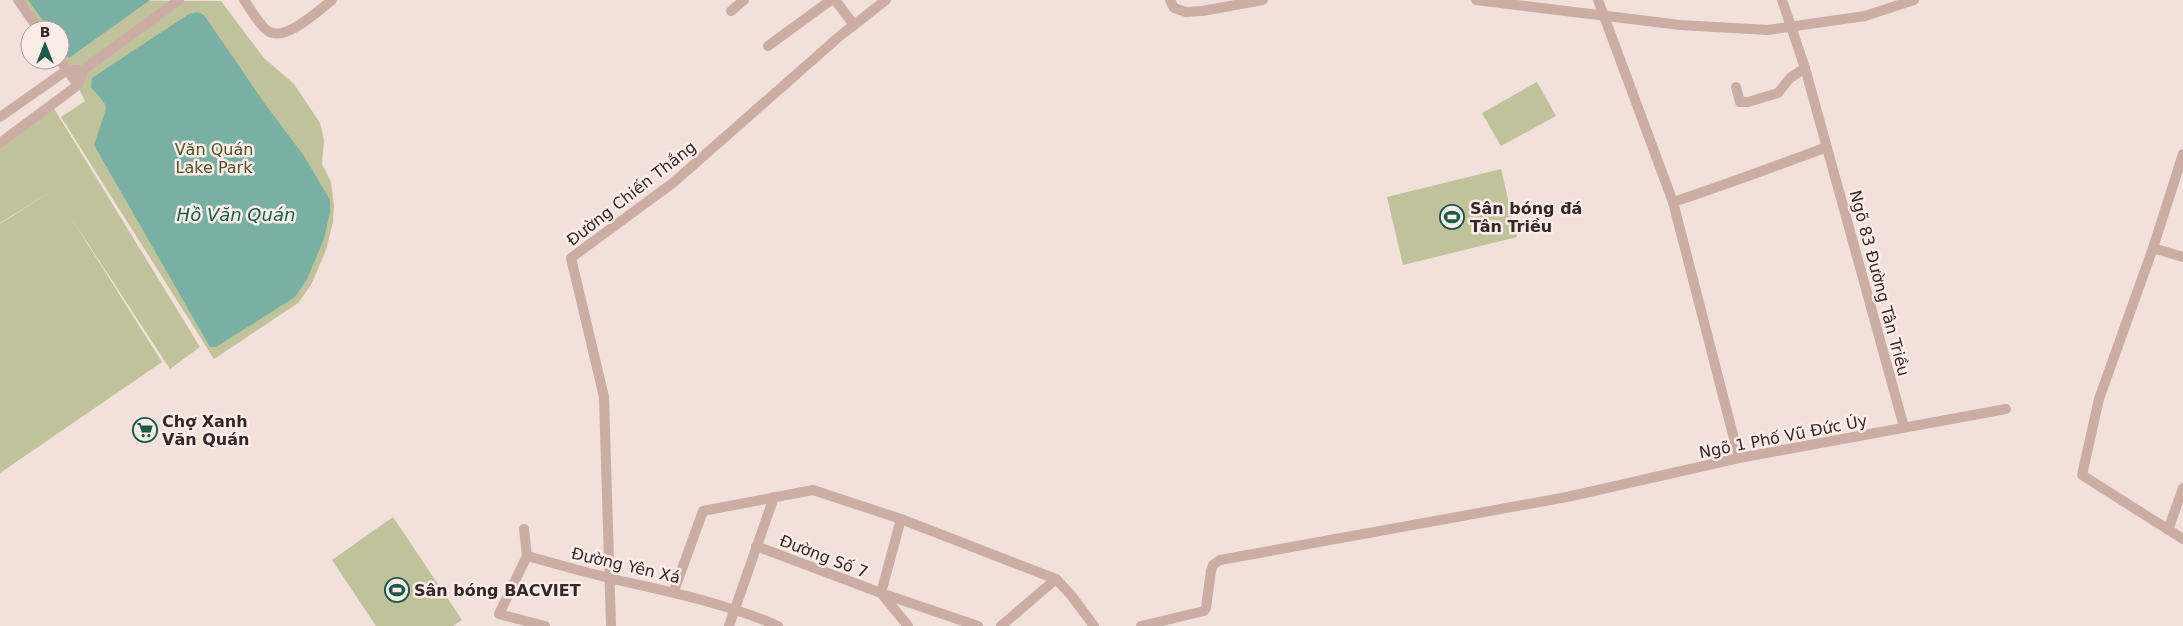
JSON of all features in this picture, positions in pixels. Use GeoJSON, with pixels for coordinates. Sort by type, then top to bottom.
{"type":"FeatureCollection","features":[{"type":"Feature","properties":{"kind":"street"},"geometry":{"type":"LineString","coordinates":[[18,0],[32,20]]}},
{"type":"Feature","properties":{"kind":"street"},"geometry":{"type":"LineString","coordinates":[[0,143],[78,85],[83,70],[179,0]]}},
{"type":"Feature","properties":{"kind":"street"},"geometry":{"type":"LineString","coordinates":[[244,0],[268,31],[279,35],[289,31],[332,0]]}},
{"type":"Feature","properties":{"kind":"street"},"geometry":{"type":"LineString","coordinates":[[731,11],[744,0]]}},
{"type":"Feature","properties":{"kind":"street"},"geometry":{"type":"LineString","coordinates":[[768,46],[833,0],[854,25]]}},
{"type":"Feature","properties":{"kind":"street","name":"Đường Chiến Thắng"},"geometry":{"type":"LineString","coordinates":[[611,579],[604,397],[571,258],[674,182],[854,25],[886,0]]}},
{"type":"Feature","properties":{"kind":"street"},"geometry":{"type":"LineString","coordinates":[[1172,4],[1186,12],[1263,0]]}},
{"type":"Feature","properties":{"kind":"street"},"geometry":{"type":"LineString","coordinates":[[1476,0],[1680,25],[1768,30],[1865,16],[1914,0]]}},
{"type":"Feature","properties":{"kind":"street"},"geometry":{"type":"LineString","coordinates":[[1598,0],[1673,202],[1739,458]]}},
{"type":"Feature","properties":{"kind":"street","name":"Ngõ 83 Đường Tân Triều"},"geometry":{"type":"LineString","coordinates":[[1782,0],[1805,68],[1904,428]]}},
{"type":"Feature","properties":{"kind":"street"},"geometry":{"type":"LineString","coordinates":[[1736,87],[1740,102],[1748,102],[1778,93],[1790,78],[1805,68]]}},
{"type":"Feature","properties":{"kind":"street"},"geometry":{"type":"LineString","coordinates":[[0,117],[67,70],[78,85]]}},
{"type":"Feature","properties":{"kind":"street"},"geometry":{"type":"LineString","coordinates":[[70,70],[83,70]]}},
{"type":"Feature","properties":{"kind":"street"},"geometry":{"type":"LineString","coordinates":[[1673,202],[1744,178],[1827,146]]}},
{"type":"Feature","properties":{"kind":"street"},"geometry":{"type":"LineString","coordinates":[[2183,154],[2153,248],[2099,398],[2082,474],[2183,539]]}},
{"type":"Feature","properties":{"kind":"street"},"geometry":{"type":"LineString","coordinates":[[2153,248],[2183,256]]}},
{"type":"Feature","properties":{"kind":"street","name":"Ngõ 1 Phố Vũ Đức Úy"},"geometry":{"type":"LineString","coordinates":[[1141,626],[1204,611],[1211,570],[1213,565],[1220,560],[1566,497],[1739,458],[2006,409]]}},
{"type":"Feature","properties":{"kind":"street"},"geometry":{"type":"LineString","coordinates":[[2168,530],[2183,488]]}},
{"type":"Feature","properties":{"kind":"street"},"geometry":{"type":"LineString","coordinates":[[674,591],[703,511],[813,490],[900,519],[1056,579],[1071,595],[1094,626]]}},
{"type":"Feature","properties":{"kind":"street"},"geometry":{"type":"LineString","coordinates":[[729,626],[774,497]]}},
{"type":"Feature","properties":{"kind":"street"},"geometry":{"type":"LineString","coordinates":[[900,519],[881,593],[908,626]]}},
{"type":"Feature","properties":{"kind":"street"},"geometry":{"type":"LineString","coordinates":[[524,529],[527,556],[499,614],[545,626]]}},
{"type":"Feature","properties":{"kind":"street","name":"Đường Số 7"},"geometry":{"type":"LineString","coordinates":[[756,546],[881,593],[978,626]]}},
{"type":"Feature","properties":{"kind":"street","name":"Đường Yên Xá"},"geometry":{"type":"LineString","coordinates":[[527,556],[611,579],[674,591],[734,608],[778,626]]}},
{"type":"Feature","properties":{"kind":"street"},"geometry":{"type":"LineString","coordinates":[[611,579],[611,626]]}},
{"type":"Feature","properties":{"kind":"street"},"geometry":{"type":"LineString","coordinates":[[1001,626],[1056,579]]}},
{"type":"Feature","properties":{"kind":"green space","name":"Hồ Văn Quán"},"geometry":{"type":"Polygon","coordinates":[[[19,0],[221,1],[264,58],[294,84],[320,123],[324,140],[322,164],[331,182],[334,205],[333,222],[326,250],[311,285],[298,303],[214,359],[61,117],[85,101],[80,91],[80,79],[70,68],[70,20],[34,20],[19,0]]]}},
{"type":"Feature","properties":{"kind":"green space"},"geometry":{"type":"Polygon","coordinates":[[[1537,82],[1556,116],[1501,146],[1482,113],[1537,82]]]}},
{"type":"Feature","properties":{"kind":"green space"},"geometry":{"type":"Polygon","coordinates":[[[53,107],[200,347],[170,369],[68,213],[162,362],[0,473],[0,224],[53,190],[0,223],[0,146],[53,107]]]}},
{"type":"Feature","properties":{"kind":"green space","name":"Sân bóng đá Tân Triều"},"geometry":{"type":"Polygon","coordinates":[[[1501,169],[1517,237],[1403,265],[1387,197],[1501,169]]]}},
{"type":"Feature","properties":{"kind":"green space","name":"Sân bóng BACVIET"},"geometry":{"type":"Polygon","coordinates":[[[393,517],[462,620],[453,626],[376,626],[332,560],[393,517]]]}},
{"type":"Feature","properties":{"kind":"water"},"geometry":{"type":"Polygon","coordinates":[[[28,0],[150,0],[70,57],[70,20],[43,20],[28,0]]]}},
{"type":"Feature","properties":{"kind":"water","name":"Hồ Văn Quán"},"geometry":{"type":"Polygon","coordinates":[[[197,12],[204,15],[265,104],[304,156],[330,200],[330,212],[324,239],[307,279],[295,297],[216,347],[210,347],[94,145],[106,109],[105,104],[91,87],[92,78],[189,14],[197,12]]]}},
{"type":"Feature","properties":{"kind":"place","name":"Sân bóng đá Tân Triều"},"geometry":{"type":"Point","coordinates":[1452,217]}},
{"type":"Feature","properties":{"kind":"place","name":"Chợ Xanh Văn Quán"},"geometry":{"type":"Point","coordinates":[145,430]}},
{"type":"Feature","properties":{"kind":"place","name":"Sân bóng BACVIET"},"geometry":{"type":"Point","coordinates":[397,590]}},
{"type":"Feature","properties":{"kind":"park label","name":"Văn Quán Lake Park"},"geometry":{"type":"Point","coordinates":[214,158]}}]}
